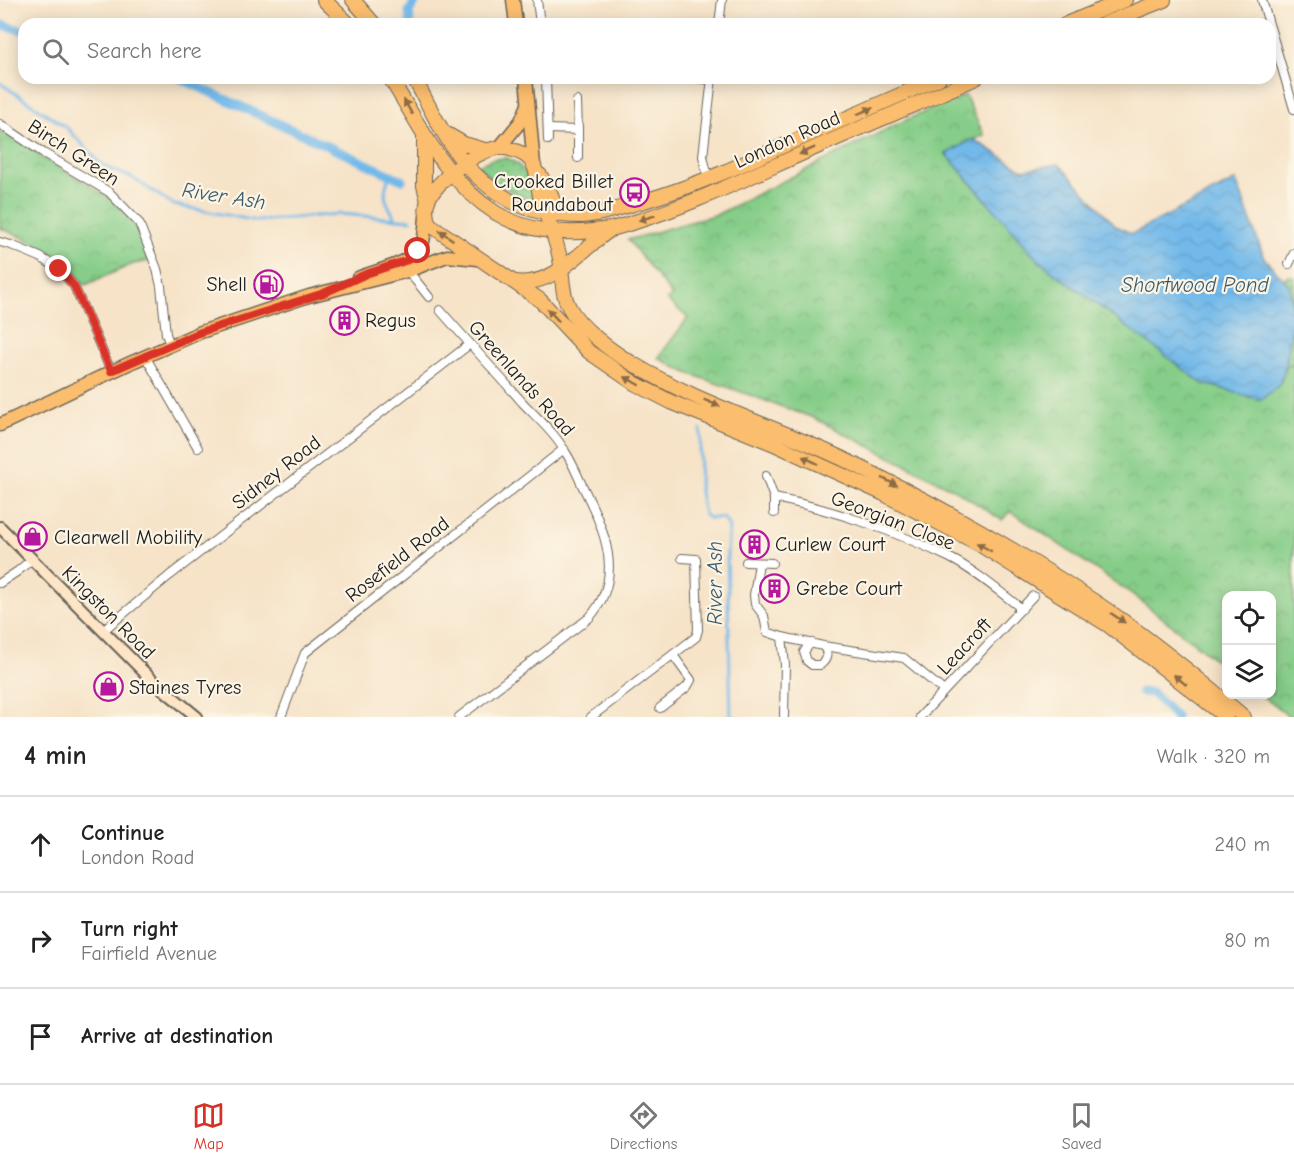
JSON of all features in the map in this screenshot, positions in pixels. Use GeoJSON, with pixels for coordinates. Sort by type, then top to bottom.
{"type":"FeatureCollection","features":[{"type":"Feature","properties":{"kind":"highway"},"geometry":{"type":"LineString","coordinates":[[324,0],[343,18]]}},
{"type":"Feature","properties":{"kind":"highway"},"geometry":{"type":"LineString","coordinates":[[352,0],[368,18]]}},
{"type":"Feature","properties":{"kind":"highway"},"geometry":{"type":"LineString","coordinates":[[1081,18],[1125,0]]}},
{"type":"Feature","properties":{"kind":"highway"},"geometry":{"type":"LineString","coordinates":[[1119,18],[1164,0]]}},
{"type":"Feature","properties":{"kind":"highway"},"geometry":{"type":"LineString","coordinates":[[394,84],[424,136],[451,174],[485,205],[510,220],[553,232],[612,229]]}},
{"type":"Feature","properties":{"kind":"highway"},"geometry":{"type":"LineString","coordinates":[[417,84],[443,132],[464,164],[480,180],[511,201],[583,216],[656,197],[708,178],[925,84]]}},
{"type":"Feature","properties":{"kind":"highway","name":"London Road"},"geometry":{"type":"LineString","coordinates":[[612,229],[693,201],[962,84]]}},
{"type":"Feature","properties":{"kind":"highway"},"geometry":{"type":"LineString","coordinates":[[443,132],[464,144],[485,150],[500,148],[515,151],[528,157],[549,190],[546,210],[529,227]]}},
{"type":"Feature","properties":{"kind":"highway"},"geometry":{"type":"LineString","coordinates":[[424,136],[424,186],[428,201]]}},
{"type":"Feature","properties":{"kind":"highway"},"geometry":{"type":"LineString","coordinates":[[485,150],[451,174],[432,193],[428,201],[426,217],[429,224],[540,300],[589,352],[634,383],[671,402],[772,442],[884,494],[1038,573]]}},
{"type":"Feature","properties":{"kind":"highway"},"geometry":{"type":"LineString","coordinates":[[534,165],[553,232],[565,297],[572,312],[605,345],[669,385],[804,441],[896,485],[1155,645],[1244,717]]}},
{"type":"Feature","properties":{"kind":"highway"},"geometry":{"type":"LineString","coordinates":[[514,282],[540,281],[612,229]]}},
{"type":"Feature","properties":{"kind":"highway"},"geometry":{"type":"LineString","coordinates":[[1066,591],[1226,717]]}},
{"type":"Feature","properties":{"kind":"main road"},"geometry":{"type":"LineString","coordinates":[[513,0],[515,18]]}},
{"type":"Feature","properties":{"kind":"main road"},"geometry":{"type":"LineString","coordinates":[[527,84],[534,165]]}},
{"type":"Feature","properties":{"kind":"main road"},"geometry":{"type":"LineString","coordinates":[[500,148],[521,121],[529,100]]}},
{"type":"Feature","properties":{"kind":"main road"},"geometry":{"type":"LineString","coordinates":[[324,293],[366,274],[408,260],[422,246],[426,217]]}},
{"type":"Feature","properties":{"kind":"main road"},"geometry":{"type":"LineString","coordinates":[[0,425],[111,371],[170,345],[246,316],[408,271],[447,256],[478,259]]}},
{"type":"Feature","properties":{"kind":"street"},"geometry":{"type":"LineString","coordinates":[[537,0],[539,18]]}},
{"type":"Feature","properties":{"kind":"street"},"geometry":{"type":"LineString","coordinates":[[720,18],[722,0]]}},
{"type":"Feature","properties":{"kind":"street"},"geometry":{"type":"LineString","coordinates":[[1262,0],[1268,18]]}},
{"type":"Feature","properties":{"kind":"street"},"geometry":{"type":"LineString","coordinates":[[1276,46],[1294,109]]}},
{"type":"Feature","properties":{"kind":"street"},"geometry":{"type":"LineString","coordinates":[[546,84],[548,140]]}},
{"type":"Feature","properties":{"kind":"street"},"geometry":{"type":"LineString","coordinates":[[708,178],[703,156],[711,84]]}},
{"type":"Feature","properties":{"kind":"street"},"geometry":{"type":"LineString","coordinates":[[578,100],[578,158]]}},
{"type":"Feature","properties":{"kind":"street","name":"Birch Green"},"geometry":{"type":"LineString","coordinates":[[0,124],[109,192],[139,223],[157,269],[166,334],[170,345]]}},
{"type":"Feature","properties":{"kind":"street"},"geometry":{"type":"LineString","coordinates":[[548,129],[578,130]]}},
{"type":"Feature","properties":{"kind":"street"},"geometry":{"type":"LineString","coordinates":[[0,242],[40,258],[59,269],[74,286],[111,371]]}},
{"type":"Feature","properties":{"kind":"street"},"geometry":{"type":"LineString","coordinates":[[1289,264],[1294,252]]}},
{"type":"Feature","properties":{"kind":"street"},"geometry":{"type":"LineString","coordinates":[[408,271],[429,297]]}},
{"type":"Feature","properties":{"kind":"street","name":"Greenlands Road"},"geometry":{"type":"LineString","coordinates":[[440,310],[564,449],[604,534],[609,578],[604,597],[589,618],[459,717]]}},
{"type":"Feature","properties":{"kind":"street","name":"Sidney Road"},"geometry":{"type":"LineString","coordinates":[[104,630],[168,576],[470,344]]}},
{"type":"Feature","properties":{"kind":"street"},"geometry":{"type":"LineString","coordinates":[[145,356],[198,448]]}},
{"type":"Feature","properties":{"kind":"street","name":"Rosefield Road"},"geometry":{"type":"LineString","coordinates":[[281,717],[305,653],[564,449]]}},
{"type":"Feature","properties":{"kind":"street"},"geometry":{"type":"LineString","coordinates":[[766,476],[774,498],[774,513]]}},
{"type":"Feature","properties":{"kind":"street","name":"Georgian Close"},"geometry":{"type":"LineString","coordinates":[[774,498],[801,503],[857,520],[951,558],[1022,609]]}},
{"type":"Feature","properties":{"kind":"street","name":"Kingston Road"},"geometry":{"type":"LineString","coordinates":[[2,531],[32,558],[152,680],[197,717]]}},
{"type":"Feature","properties":{"kind":"street"},"geometry":{"type":"LineString","coordinates":[[0,583],[32,558]]}},
{"type":"Feature","properties":{"kind":"street"},"geometry":{"type":"LineString","coordinates":[[591,717],[696,637],[699,630],[696,558],[682,558]]}},
{"type":"Feature","properties":{"kind":"street"},"geometry":{"type":"LineString","coordinates":[[746,562],[772,563]]}},
{"type":"Feature","properties":{"kind":"street"},"geometry":{"type":"LineString","coordinates":[[759,563],[754,595],[755,604],[764,616],[767,632],[782,638],[823,646],[904,658],[944,691]]}},
{"type":"Feature","properties":{"kind":"street","name":"Leacroft"},"geometry":{"type":"LineString","coordinates":[[920,717],[1033,596]]}},
{"type":"Feature","properties":{"kind":"street"},"geometry":{"type":"LineString","coordinates":[[782,638],[785,665],[784,717]]}},
{"type":"Feature","properties":{"kind":"street"},"geometry":{"type":"LineString","coordinates":[[812,643],[804,652],[807,661],[812,665],[820,665],[826,659],[827,652],[823,646]]}},
{"type":"Feature","properties":{"kind":"street"},"geometry":{"type":"LineString","coordinates":[[660,708],[687,687],[691,680],[673,655]]}},
{"type":"Feature","properties":{"kind":"green space"},"geometry":{"type":"Polygon","coordinates":[[[965,95],[984,135],[946,154],[1280,384],[1285,368],[1294,363],[1294,717],[1290,717],[1266,699],[1276,699],[1276,591],[1222,591],[1222,665],[1132,594],[1010,511],[1002,520],[957,491],[814,418],[685,372],[658,358],[688,318],[667,300],[672,295],[628,240],[718,214],[901,122],[965,95]]]}},
{"type":"Feature","properties":{"kind":"green space"},"geometry":{"type":"Polygon","coordinates":[[[0,131],[17,138],[43,158],[95,188],[119,207],[138,230],[150,261],[133,264],[85,285],[58,256],[0,228],[0,131]]]}},
{"type":"Feature","properties":{"kind":"green space"},"geometry":{"type":"Polygon","coordinates":[[[507,158],[526,174],[535,197],[532,201],[502,187],[478,165],[493,159],[507,158]]]}},
{"type":"Feature","properties":{"kind":"green space"},"geometry":{"type":"Polygon","coordinates":[[[1288,276],[1294,277],[1294,315],[1283,279],[1288,276]]]}},
{"type":"Feature","properties":{"kind":"green space"},"geometry":{"type":"Polygon","coordinates":[[[1294,315],[1294,363],[1285,368],[1294,315]]]}},
{"type":"Feature","properties":{"kind":"water","name":"Shortwood Pond"},"geometry":{"type":"Polygon","coordinates":[[[973,139],[1023,170],[1059,164],[1116,226],[1132,234],[1236,180],[1264,258],[1289,285],[1294,315],[1280,384],[1261,400],[1202,383],[1039,261],[946,154],[973,139]]]}},
{"type":"Feature","properties":{"kind":"waterway"},"geometry":{"type":"LineString","coordinates":[[410,18],[409,11],[417,0]]}},
{"type":"Feature","properties":{"kind":"waterway"},"geometry":{"type":"LineString","coordinates":[[0,24],[18,29]]}},
{"type":"Feature","properties":{"kind":"waterway","name":"River Ash"},"geometry":{"type":"LineString","coordinates":[[0,83],[66,127],[98,161],[110,169],[131,177],[174,205],[257,221],[340,214],[411,220]]}},
{"type":"Feature","properties":{"kind":"waterway"},"geometry":{"type":"LineString","coordinates":[[192,84],[402,180]]}},
{"type":"Feature","properties":{"kind":"waterway"},"geometry":{"type":"LineString","coordinates":[[390,175],[385,193],[396,219]]}},
{"type":"Feature","properties":{"kind":"waterway","name":"River Ash"},"geometry":{"type":"LineString","coordinates":[[701,430],[699,486],[704,514],[709,518],[723,518],[729,526],[727,553],[731,717]]}},
{"type":"Feature","properties":{"kind":"waterway"},"geometry":{"type":"LineString","coordinates":[[1141,692],[1152,693],[1176,717]]}},
{"type":"Feature","properties":{"kind":"place","name":"Crooked Billet Roundabout"},"geometry":{"type":"Point","coordinates":[634,193]}},
{"type":"Feature","properties":{"kind":"place","name":"Shell"},"geometry":{"type":"Point","coordinates":[268,284]}},
{"type":"Feature","properties":{"kind":"place","name":"Regus"},"geometry":{"type":"Point","coordinates":[344,320]}},
{"type":"Feature","properties":{"kind":"place","name":"Clearwell Mobility"},"geometry":{"type":"Point","coordinates":[33,537]}},
{"type":"Feature","properties":{"kind":"place","name":"Curlew Court"},"geometry":{"type":"Point","coordinates":[754,544]}},
{"type":"Feature","properties":{"kind":"place","name":"Grebe Court"},"geometry":{"type":"Point","coordinates":[775,588]}},
{"type":"Feature","properties":{"kind":"place","name":"Staines Tyres"},"geometry":{"type":"Point","coordinates":[108,687]}},
{"type":"Feature","properties":{"kind":"route"},"geometry":{"type":"LineString","coordinates":[[59,269],[74,286],[111,371],[201,332],[324,293],[366,274],[408,260],[418,251]]}}]}
